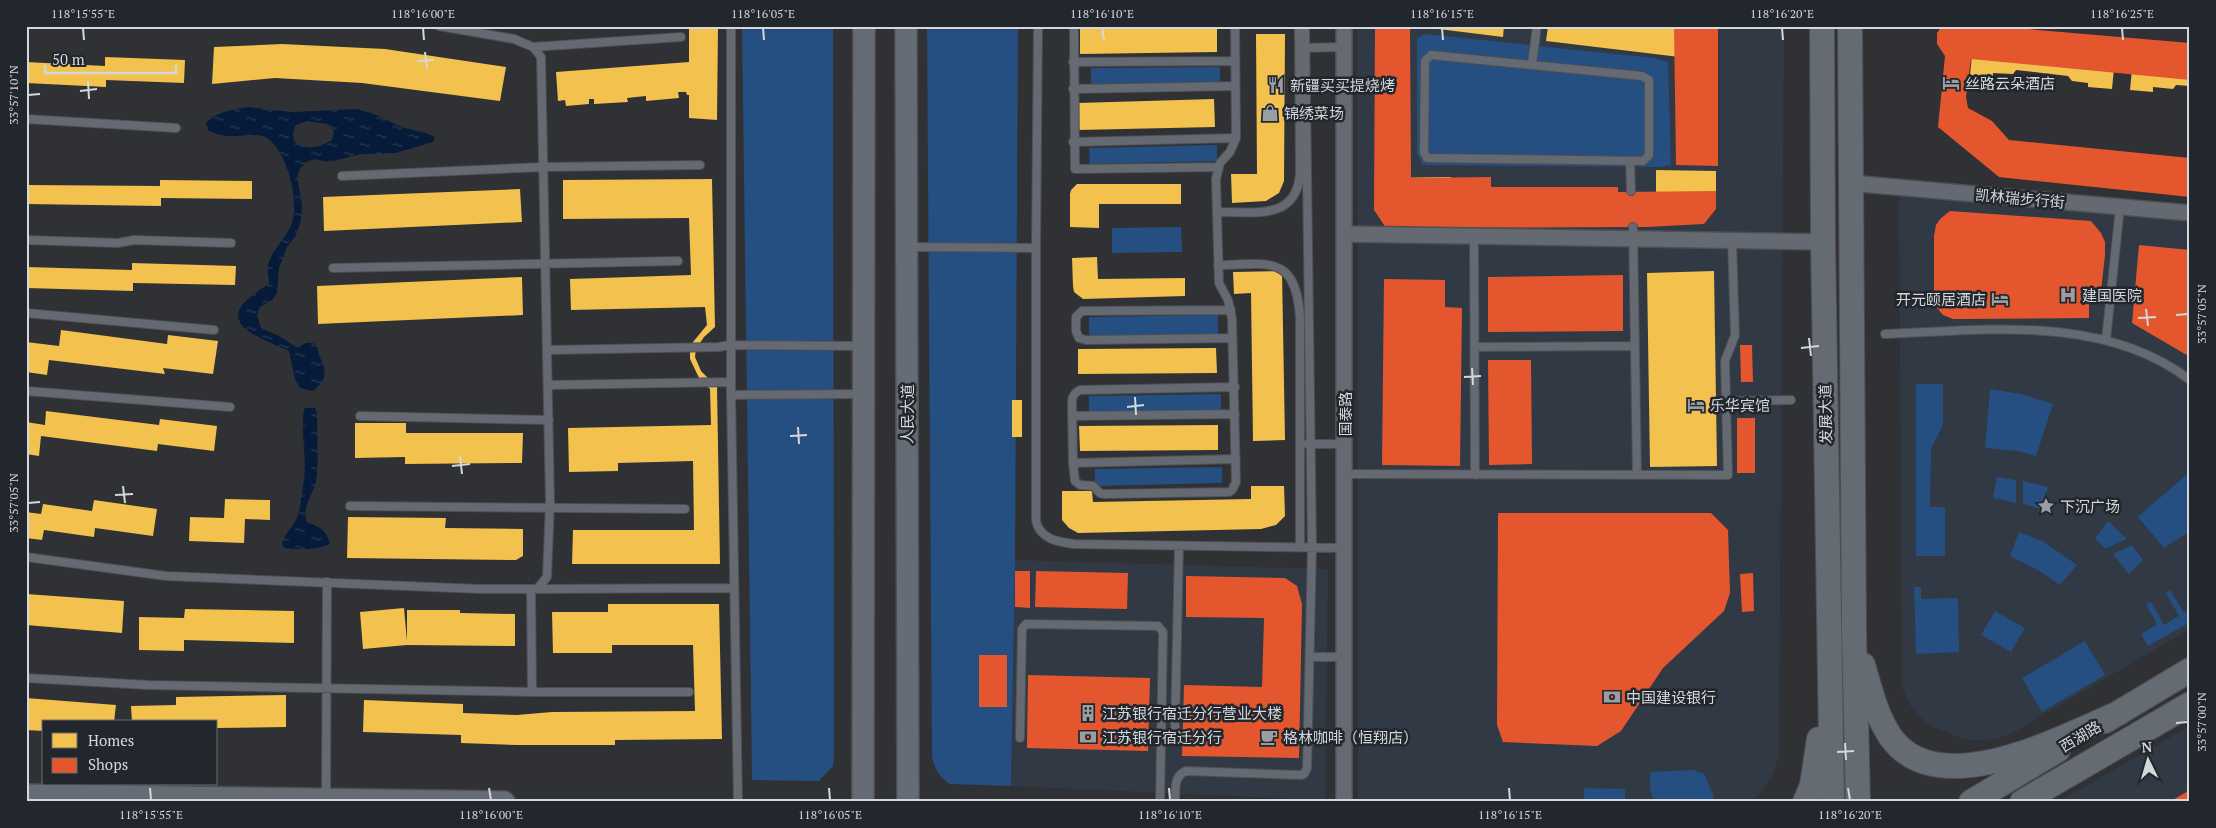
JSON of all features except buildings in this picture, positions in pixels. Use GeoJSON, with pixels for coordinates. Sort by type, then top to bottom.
{"type":"FeatureCollection","features":[{"type":"Feature","properties":{"kind":"main road"},"geometry":{"type":"LineString","coordinates":[[864,26],[864,802]]}},
{"type":"Feature","properties":{"kind":"main road","name":"人民大道"},"geometry":{"type":"LineString","coordinates":[[906,26],[908,802]]}},
{"type":"Feature","properties":{"kind":"main road","name":"发展大道"},"geometry":{"type":"LineString","coordinates":[[1822,26],[1823,242],[1832,802]]}},
{"type":"Feature","properties":{"kind":"main road","name":"发展大道"},"geometry":{"type":"LineString","coordinates":[[1850,26],[1854,632],[1858,802]]}},
{"type":"Feature","properties":{"kind":"main road"},"geometry":{"type":"LineString","coordinates":[[1805,802],[1812,785],[1819,740],[1828,630]]}},
{"type":"Feature","properties":{"kind":"main road"},"geometry":{"type":"LineString","coordinates":[[1854,632],[1875,706],[1891,737],[1907,753],[1931,764],[1945,767],[1969,766],[1993,761],[2050,741],[2118,713]]}},
{"type":"Feature","properties":{"kind":"main road","name":"西湖路"},"geometry":{"type":"LineString","coordinates":[[1970,802],[2190,670]]}},
{"type":"Feature","properties":{"kind":"main road","name":"西湖路"},"geometry":{"type":"LineString","coordinates":[[2022,802],[2190,704]]}},
{"type":"Feature","properties":{"kind":"main road"},"geometry":{"type":"LineString","coordinates":[[26,795],[504,802]]}},
{"type":"Feature","properties":{"kind":"street","name":"国泰路"},"geometry":{"type":"LineString","coordinates":[[1344,26],[1344,802]]}},
{"type":"Feature","properties":{"kind":"street","name":"凯林瑞步行街"},"geometry":{"type":"LineString","coordinates":[[1850,183],[2190,213]]}},
{"type":"Feature","properties":{"kind":"street"},"geometry":{"type":"LineString","coordinates":[[1345,234],[1474,236],[1633,233],[1732,240],[1823,242]]}},
{"type":"Feature","properties":{"kind":"lane"},"geometry":{"type":"LineString","coordinates":[[439,26],[514,39],[533,47],[681,37]]}},
{"type":"Feature","properties":{"kind":"lane"},"geometry":{"type":"LineString","coordinates":[[731,26],[730,345],[738,802]]}},
{"type":"Feature","properties":{"kind":"lane"},"geometry":{"type":"LineString","coordinates":[[1038,26],[1036,248],[1037,528],[1046,537],[1059,542],[1345,548]]}},
{"type":"Feature","properties":{"kind":"lane"},"geometry":{"type":"LineString","coordinates":[[1074,26],[1073,166],[1078,170],[1219,167]]}},
{"type":"Feature","properties":{"kind":"lane"},"geometry":{"type":"LineString","coordinates":[[1235,26],[1236,138],[1230,152],[1219,167],[1216,179],[1219,283],[1231,310],[1232,338],[1235,387],[1236,414],[1236,482],[1232,490],[1228,492],[1102,494],[1092,486],[1080,485],[1075,481],[1072,398],[1080,390],[1235,387]]}},
{"type":"Feature","properties":{"kind":"lane"},"geometry":{"type":"LineString","coordinates":[[1175,802],[1176,780],[1181,773],[1186,771],[1301,775],[1306,772],[1312,547],[1302,48],[1299,26]]}},
{"type":"Feature","properties":{"kind":"lane"},"geometry":{"type":"LineString","coordinates":[[1217,212],[1279,209],[1287,206],[1296,192],[1300,174],[1302,48],[1305,26]]}},
{"type":"Feature","properties":{"kind":"lane"},"geometry":{"type":"LineString","coordinates":[[1532,64],[1537,26]]}},
{"type":"Feature","properties":{"kind":"lane"},"geometry":{"type":"LineString","coordinates":[[532,692],[534,589],[547,577],[550,508],[541,57],[533,47]]}},
{"type":"Feature","properties":{"kind":"lane"},"geometry":{"type":"LineString","coordinates":[[1302,48],[1344,47]]}},
{"type":"Feature","properties":{"kind":"lane"},"geometry":{"type":"LineString","coordinates":[[1431,55],[1532,64],[1642,76],[1649,80],[1649,155],[1643,161],[1427,158],[1424,152],[1424,61],[1431,55]]}},
{"type":"Feature","properties":{"kind":"lane"},"geometry":{"type":"LineString","coordinates":[[1073,62],[1234,61]]}},
{"type":"Feature","properties":{"kind":"lane"},"geometry":{"type":"LineString","coordinates":[[1073,89],[1235,86]]}},
{"type":"Feature","properties":{"kind":"lane"},"geometry":{"type":"LineString","coordinates":[[26,119],[176,128]]}},
{"type":"Feature","properties":{"kind":"lane"},"geometry":{"type":"LineString","coordinates":[[1073,142],[1236,138]]}},
{"type":"Feature","properties":{"kind":"lane"},"geometry":{"type":"LineString","coordinates":[[1630,161],[1631,191]]}},
{"type":"Feature","properties":{"kind":"lane"},"geometry":{"type":"LineString","coordinates":[[342,176],[544,168],[700,165]]}},
{"type":"Feature","properties":{"kind":"lane"},"geometry":{"type":"LineString","coordinates":[[2106,340],[2120,207]]}},
{"type":"Feature","properties":{"kind":"lane"},"geometry":{"type":"LineString","coordinates":[[1633,233],[1637,475]]}},
{"type":"Feature","properties":{"kind":"lane"},"geometry":{"type":"LineString","coordinates":[[1474,236],[1475,475]]}},
{"type":"Feature","properties":{"kind":"lane"},"geometry":{"type":"LineString","coordinates":[[26,240],[118,244],[134,240],[231,243]]}},
{"type":"Feature","properties":{"kind":"lane"},"geometry":{"type":"LineString","coordinates":[[1345,474],[1728,475],[1725,361],[1735,335],[1732,240]]}},
{"type":"Feature","properties":{"kind":"lane"},"geometry":{"type":"LineString","coordinates":[[907,247],[1036,248]]}},
{"type":"Feature","properties":{"kind":"lane"},"geometry":{"type":"LineString","coordinates":[[333,268],[678,261]]}},
{"type":"Feature","properties":{"kind":"lane"},"geometry":{"type":"LineString","coordinates":[[1218,265],[1270,264],[1282,268],[1297,291],[1299,302],[1300,547]]}},
{"type":"Feature","properties":{"kind":"lane"},"geometry":{"type":"LineString","coordinates":[[1231,310],[1082,311],[1076,317],[1076,331],[1078,338],[1086,340],[1232,338]]}},
{"type":"Feature","properties":{"kind":"lane"},"geometry":{"type":"LineString","coordinates":[[26,313],[214,330]]}},
{"type":"Feature","properties":{"kind":"lane"},"geometry":{"type":"LineString","coordinates":[[1884,334],[2026,329],[2070,333],[2106,340],[2150,357],[2190,380]]}},
{"type":"Feature","properties":{"kind":"lane"},"geometry":{"type":"LineString","coordinates":[[548,350],[718,347],[730,345],[864,346]]}},
{"type":"Feature","properties":{"kind":"lane"},"geometry":{"type":"LineString","coordinates":[[1474,347],[1635,346]]}},
{"type":"Feature","properties":{"kind":"lane"},"geometry":{"type":"LineString","coordinates":[[549,385],[731,382]]}},
{"type":"Feature","properties":{"kind":"lane"},"geometry":{"type":"LineString","coordinates":[[26,391],[230,408]]}},
{"type":"Feature","properties":{"kind":"lane"},"geometry":{"type":"LineString","coordinates":[[731,395],[863,394]]}},
{"type":"Feature","properties":{"kind":"lane"},"geometry":{"type":"LineString","coordinates":[[1726,401],[1791,400]]}},
{"type":"Feature","properties":{"kind":"lane"},"geometry":{"type":"LineString","coordinates":[[1072,416],[1236,414]]}},
{"type":"Feature","properties":{"kind":"lane"},"geometry":{"type":"LineString","coordinates":[[360,416],[549,420]]}},
{"type":"Feature","properties":{"kind":"lane"},"geometry":{"type":"LineString","coordinates":[[1300,444],[1345,444]]}},
{"type":"Feature","properties":{"kind":"lane"},"geometry":{"type":"LineString","coordinates":[[1073,463],[1236,458]]}},
{"type":"Feature","properties":{"kind":"lane"},"geometry":{"type":"LineString","coordinates":[[350,506],[686,508]]}},
{"type":"Feature","properties":{"kind":"lane"},"geometry":{"type":"LineString","coordinates":[[1175,729],[1180,546]]}},
{"type":"Feature","properties":{"kind":"lane"},"geometry":{"type":"LineString","coordinates":[[26,557],[166,576],[534,589],[734,588]]}},
{"type":"Feature","properties":{"kind":"lane"},"geometry":{"type":"LineString","coordinates":[[326,799],[327,582]]}},
{"type":"Feature","properties":{"kind":"lane"},"geometry":{"type":"LineString","coordinates":[[1020,738],[1022,629],[1026,624],[1158,626],[1163,632],[1160,802]]}},
{"type":"Feature","properties":{"kind":"lane"},"geometry":{"type":"LineString","coordinates":[[1310,657],[1344,657]]}},
{"type":"Feature","properties":{"kind":"lane"},"geometry":{"type":"LineString","coordinates":[[26,678],[148,685],[532,692],[689,692]]}},
{"type":"Feature","properties":{"kind":"shaded area"},"geometry":{"type":"Polygon","coordinates":[[[742,26],[833,26],[834,759],[833,766],[819,781],[752,780],[742,26]]]}},
{"type":"Feature","properties":{"kind":"shaded area"},"geometry":{"type":"Polygon","coordinates":[[[927,26],[1018,26],[1015,560],[1011,786],[950,784],[938,772],[932,757],[927,26]]]}},
{"type":"Feature","properties":{"kind":"shaded area"},"geometry":{"type":"Polygon","coordinates":[[[1357,26],[1784,26],[1779,757],[1773,773],[1762,790],[1750,802],[1358,802],[1357,26]]]}},
{"type":"Feature","properties":{"kind":"shaded area"},"geometry":{"type":"Polygon","coordinates":[[[1425,34],[1654,58],[1668,62],[1671,165],[1658,167],[1423,165],[1417,154],[1417,38],[1425,34]]]}},
{"type":"Feature","properties":{"kind":"shaded area"},"geometry":{"type":"Polygon","coordinates":[[[1220,67],[1220,82],[1091,84],[1091,68],[1220,67]]]}},
{"type":"Feature","properties":{"kind":"shaded area"},"geometry":{"type":"Polygon","coordinates":[[[1217,145],[1217,161],[1090,164],[1089,148],[1217,145]]]}},
{"type":"Feature","properties":{"kind":"shaded area"},"geometry":{"type":"Polygon","coordinates":[[[1899,195],[2190,219],[2190,629],[2009,735],[1987,741],[1963,739],[1932,726],[1922,719],[1909,704],[1902,686],[1899,195]]]}},
{"type":"Feature","properties":{"kind":"shaded area"},"geometry":{"type":"Polygon","coordinates":[[[1181,227],[1182,252],[1112,253],[1112,228],[1181,227]]]}},
{"type":"Feature","properties":{"kind":"shaded area"},"geometry":{"type":"Polygon","coordinates":[[[1218,315],[1218,334],[1089,336],[1089,317],[1218,315]]]}},
{"type":"Feature","properties":{"kind":"shaded area"},"geometry":{"type":"Polygon","coordinates":[[[1916,384],[1943,384],[1943,425],[1931,449],[1930,507],[1945,507],[1945,556],[1916,556],[1916,384]]]}},
{"type":"Feature","properties":{"kind":"shaded area"},"geometry":{"type":"Polygon","coordinates":[[[1990,389],[2021,394],[2053,404],[2036,456],[2018,451],[1985,448],[1990,389]]]}},
{"type":"Feature","properties":{"kind":"shaded area"},"geometry":{"type":"Polygon","coordinates":[[[1221,394],[1221,410],[1089,412],[1089,396],[1221,394]]]}},
{"type":"Feature","properties":{"kind":"shaded area"},"geometry":{"type":"Polygon","coordinates":[[[1222,467],[1222,483],[1095,486],[1095,469],[1222,467]]]}},
{"type":"Feature","properties":{"kind":"shaded area"},"geometry":{"type":"Polygon","coordinates":[[[2186,475],[2190,481],[2190,531],[2164,548],[2138,517],[2186,475]]]}},
{"type":"Feature","properties":{"kind":"shaded area"},"geometry":{"type":"Polygon","coordinates":[[[1997,477],[2016,480],[2016,503],[1993,498],[1997,477]]]}},
{"type":"Feature","properties":{"kind":"shaded area"},"geometry":{"type":"Polygon","coordinates":[[[2023,481],[2048,487],[2041,509],[2023,504],[2023,481]]]}},
{"type":"Feature","properties":{"kind":"shaded area"},"geometry":{"type":"Polygon","coordinates":[[[2108,521],[2127,539],[2105,549],[2095,538],[2108,521]]]}},
{"type":"Feature","properties":{"kind":"shaded area"},"geometry":{"type":"Polygon","coordinates":[[[2019,532],[2044,542],[2077,565],[2060,585],[2038,570],[2010,556],[2019,532]]]}},
{"type":"Feature","properties":{"kind":"shaded area"},"geometry":{"type":"Polygon","coordinates":[[[2132,545],[2143,560],[2129,574],[2113,554],[2132,545]]]}},
{"type":"Feature","properties":{"kind":"shaded area"},"geometry":{"type":"Polygon","coordinates":[[[1015,560],[1328,569],[1325,800],[1011,786],[1015,560]]]}},
{"type":"Feature","properties":{"kind":"shaded area"},"geometry":{"type":"Polygon","coordinates":[[[1914,587],[1921,587],[1921,599],[1958,598],[1959,652],[1916,654],[1914,587]]]}},
{"type":"Feature","properties":{"kind":"shaded area"},"geometry":{"type":"Polygon","coordinates":[[[2170,590],[2184,613],[2190,610],[2190,622],[2148,646],[2141,634],[2157,624],[2146,604],[2151,602],[2164,625],[2179,616],[2166,593],[2170,590]]]}},
{"type":"Feature","properties":{"kind":"shaded area"},"geometry":{"type":"Polygon","coordinates":[[[1995,611],[2025,628],[2011,652],[1981,635],[1995,611]]]}},
{"type":"Feature","properties":{"kind":"shaded area"},"geometry":{"type":"Polygon","coordinates":[[[2085,641],[2105,675],[2042,712],[2022,678],[2085,641]]]}},
{"type":"Feature","properties":{"kind":"shaded area"},"geometry":{"type":"Polygon","coordinates":[[[2190,726],[2190,802],[2058,802],[2190,726]]]}},
{"type":"Feature","properties":{"kind":"shaded area"},"geometry":{"type":"Polygon","coordinates":[[[1694,770],[1704,774],[1713,794],[1713,802],[1657,802],[1654,799],[1650,789],[1651,772],[1694,770]]]}},
{"type":"Feature","properties":{"kind":"shaded area"},"geometry":{"type":"Polygon","coordinates":[[[1584,788],[1625,789],[1625,801],[1584,800],[1584,788]]]}},
{"type":"Feature","properties":{"kind":"water"},"geometry":{"type":"Polygon","coordinates":[[[248,107],[291,112],[357,109],[377,115],[401,127],[435,137],[433,142],[396,153],[362,154],[328,162],[315,159],[306,162],[300,169],[297,177],[302,205],[301,220],[296,235],[287,247],[279,268],[277,293],[272,300],[260,307],[257,315],[261,328],[279,336],[298,348],[307,343],[317,345],[325,373],[320,385],[313,391],[300,388],[295,379],[289,351],[249,331],[241,324],[238,316],[241,307],[251,296],[269,284],[268,264],[291,225],[294,210],[292,187],[285,164],[280,153],[267,138],[256,135],[225,136],[208,130],[206,123],[215,116],[248,107]],[[307,121],[296,125],[293,133],[294,141],[308,147],[327,143],[332,140],[334,131],[328,124],[307,121]]]}},
{"type":"Feature","properties":{"kind":"water"},"geometry":{"type":"Polygon","coordinates":[[[304,408],[315,408],[317,414],[318,448],[315,486],[305,512],[307,522],[325,532],[330,544],[307,549],[284,548],[282,543],[296,520],[302,494],[305,466],[304,408]]]}},
{"type":"Feature","properties":{"kind":"place","name":"丝路云朵酒店"},"geometry":{"type":"Point","coordinates":[1951,83]}},
{"type":"Feature","properties":{"kind":"place","name":"新疆买买提烧烤"},"geometry":{"type":"Point","coordinates":[1276,85]}},
{"type":"Feature","properties":{"kind":"place","name":"锦绣菜场"},"geometry":{"type":"Point","coordinates":[1270,113]}},
{"type":"Feature","properties":{"kind":"place","name":"建国医院"},"geometry":{"type":"Point","coordinates":[2068,295]}},
{"type":"Feature","properties":{"kind":"place","name":"开元颐居酒店"},"geometry":{"type":"Point","coordinates":[2000,299]}},
{"type":"Feature","properties":{"kind":"place","name":"乐华宾馆"},"geometry":{"type":"Point","coordinates":[1696,405]}},
{"type":"Feature","properties":{"kind":"place","name":"下沉广场"},"geometry":{"type":"Point","coordinates":[2046,506]}},
{"type":"Feature","properties":{"kind":"place","name":"中国建设银行"},"geometry":{"type":"Point","coordinates":[1612,697]}},
{"type":"Feature","properties":{"kind":"place","name":"江苏银行宿迁分行营业大楼"},"geometry":{"type":"Point","coordinates":[1088,713]}},
{"type":"Feature","properties":{"kind":"place","name":"江苏银行宿迁分行"},"geometry":{"type":"Point","coordinates":[1088,737]}},
{"type":"Feature","properties":{"kind":"place","name":"格林咖啡（恒翔店）"},"geometry":{"type":"Point","coordinates":[1269,737]}}]}
